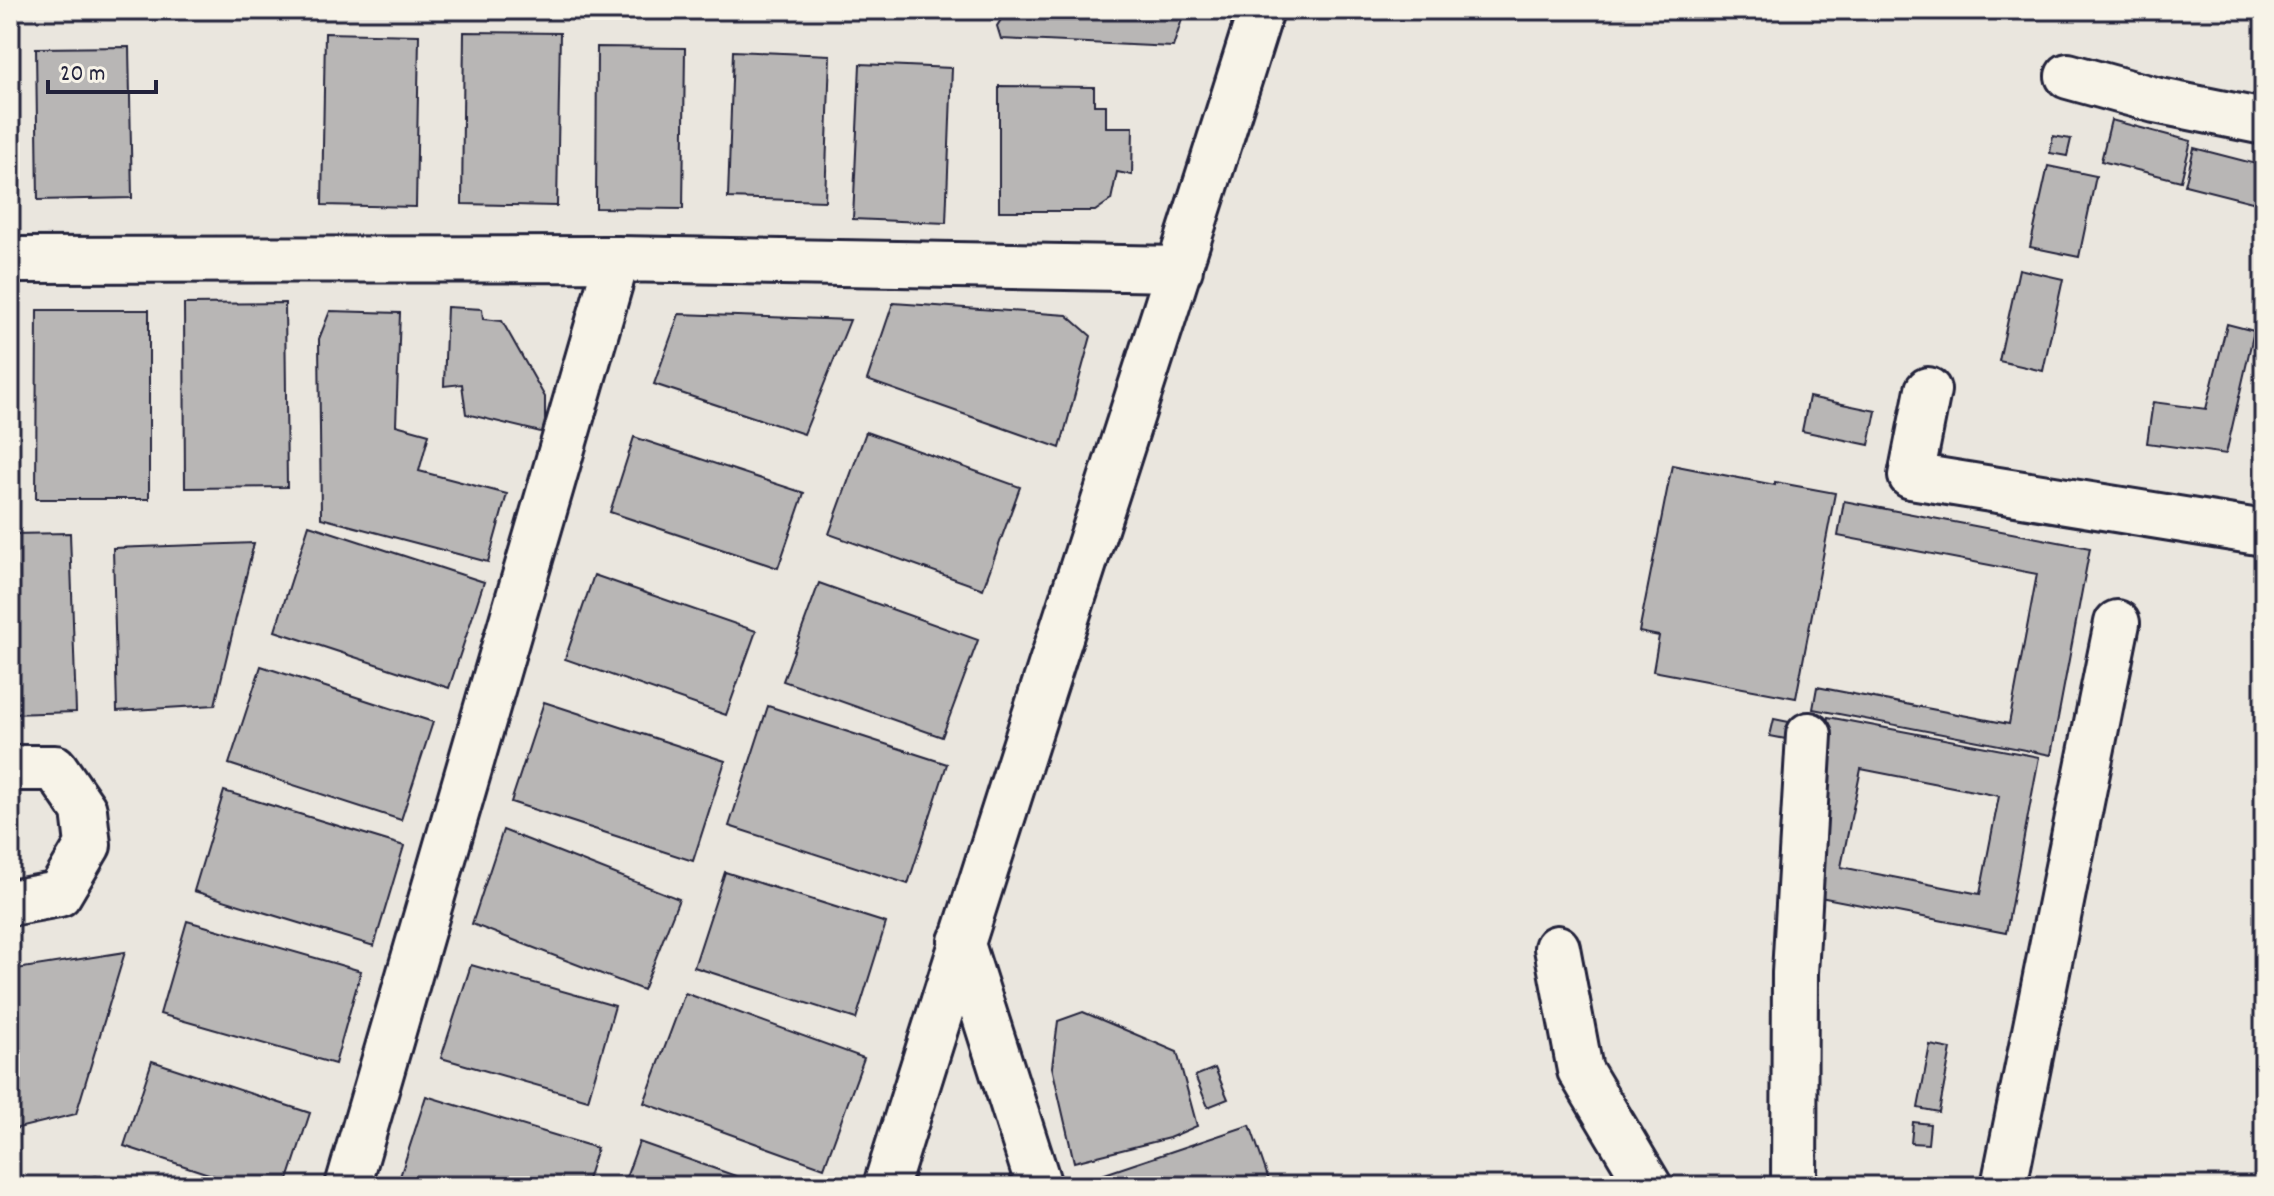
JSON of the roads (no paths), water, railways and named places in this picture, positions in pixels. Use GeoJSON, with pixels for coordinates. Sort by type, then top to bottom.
{"type":"FeatureCollection","features":[{"type":"Feature","properties":{"kind":"street"},"geometry":{"type":"LineString","coordinates":[[886,1186],[961,941],[1261,10]]}},
{"type":"Feature","properties":{"kind":"street"},"geometry":{"type":"LineString","coordinates":[[2068,76],[2155,100],[2264,122]]}},
{"type":"Feature","properties":{"kind":"street"},"geometry":{"type":"LineString","coordinates":[[10,260],[617,259],[1180,269]]}},
{"type":"Feature","properties":{"kind":"street"},"geometry":{"type":"LineString","coordinates":[[348,1186],[617,259]]}},
{"type":"Feature","properties":{"kind":"street"},"geometry":{"type":"LineString","coordinates":[[1928,390],[1911,476],[2264,533]]}},
{"type":"Feature","properties":{"kind":"street"},"geometry":{"type":"LineString","coordinates":[[2004,1186],[2117,623]]}},
{"type":"Feature","properties":{"kind":"street"},"geometry":{"type":"LineString","coordinates":[[1794,1186],[1795,973],[1809,735]]}},
{"type":"Feature","properties":{"kind":"street"},"geometry":{"type":"LineString","coordinates":[[10,768],[55,768],[84,810],[88,845],[59,894],[10,903]]}},
{"type":"Feature","properties":{"kind":"street"},"geometry":{"type":"LineString","coordinates":[[961,941],[1039,1186]]}},
{"type":"Feature","properties":{"kind":"street"},"geometry":{"type":"LineString","coordinates":[[1557,948],[1580,1070],[1649,1186]]}}]}
